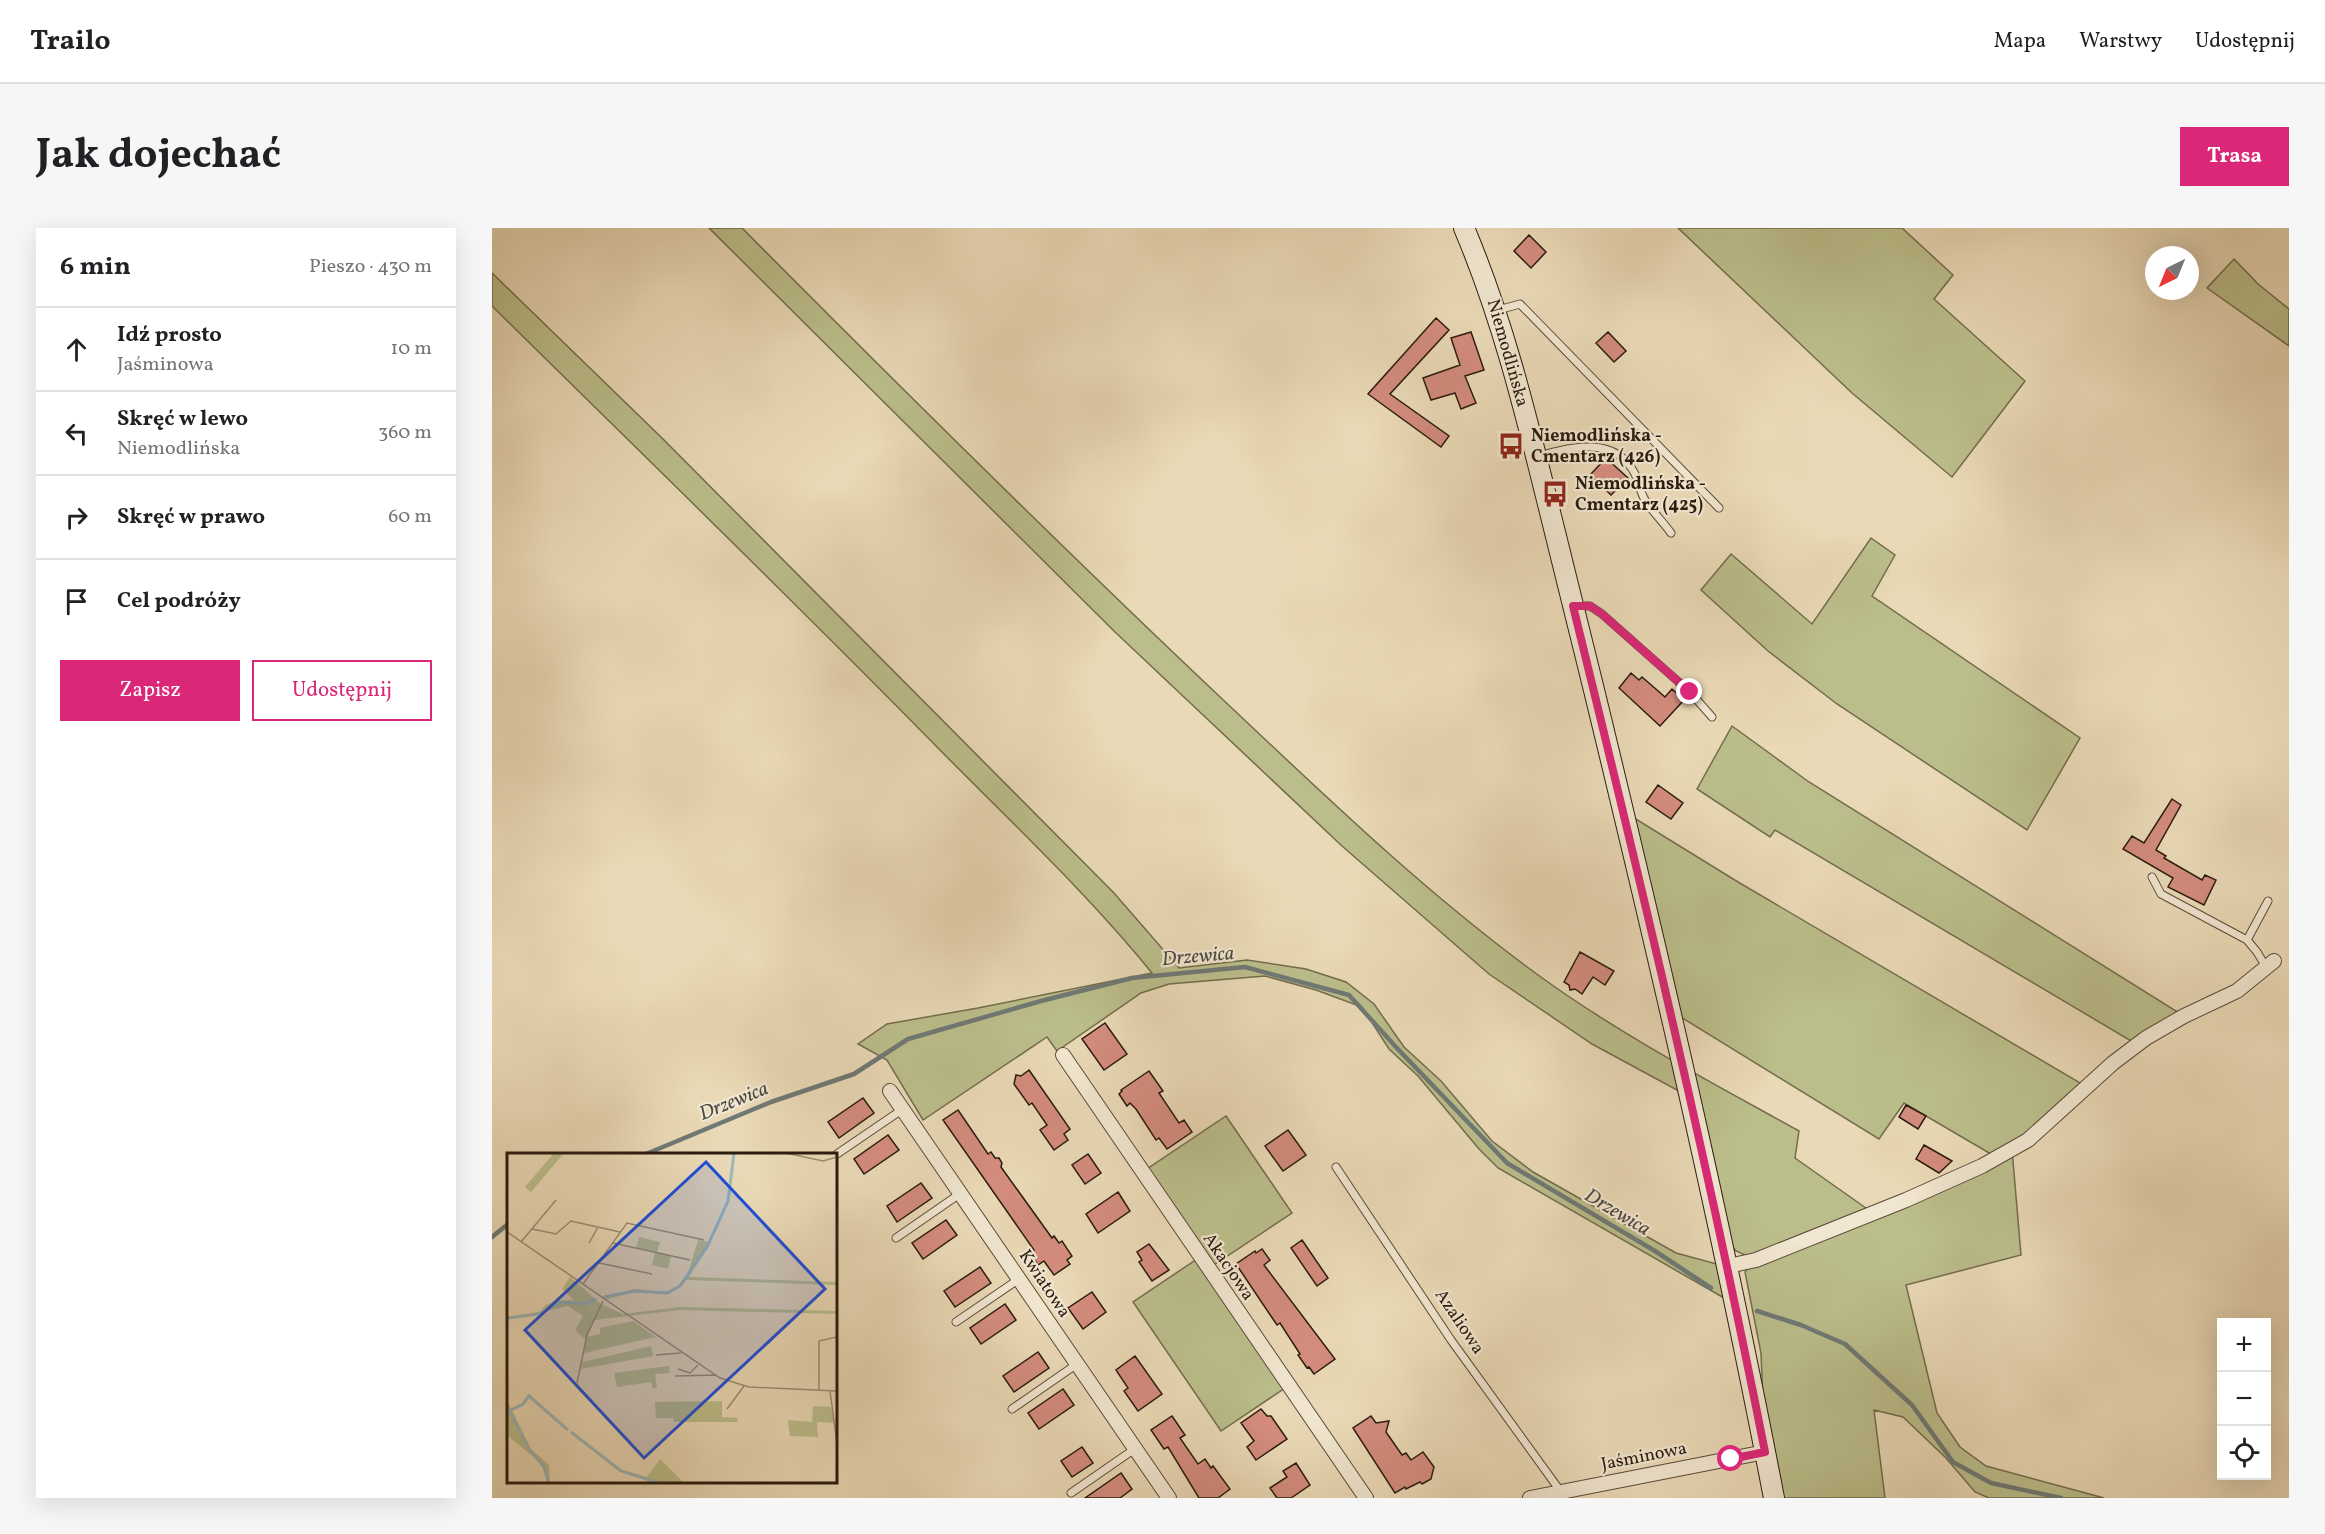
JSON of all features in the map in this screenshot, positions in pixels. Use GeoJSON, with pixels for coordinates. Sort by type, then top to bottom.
{"type":"FeatureCollection","features":[{"type":"Feature","properties":{"kind":"main road","name":"Niemodlińska"},"geometry":{"type":"LineString","coordinates":[[1464,228],[1486,279],[1496,310],[1536,457],[1657,948],[1728,1266],[1774,1498]]}},
{"type":"Feature","properties":{"kind":"street"},"geometry":{"type":"LineString","coordinates":[[1728,1266],[1778,1252],[1906,1200],[1989,1162],[2028,1140],[2113,1063],[2146,1038],[2184,1016],[2237,991],[2270,964]]}},
{"type":"Feature","properties":{"kind":"street","name":"Akacjowa"},"geometry":{"type":"LineString","coordinates":[[1063,1055],[1366,1498]]}},
{"type":"Feature","properties":{"kind":"street","name":"Kwiatowa"},"geometry":{"type":"LineString","coordinates":[[890,1091],[1169,1498]]}},
{"type":"Feature","properties":{"kind":"street","name":"Jaśminowa"},"geometry":{"type":"LineString","coordinates":[[1530,1498],[1765,1452]]}},
{"type":"Feature","properties":{"kind":"lane"},"geometry":{"type":"LineString","coordinates":[[1496,310],[1520,304],[1719,508]]}},
{"type":"Feature","properties":{"kind":"lane"},"geometry":{"type":"LineString","coordinates":[[1536,457],[1560,450],[1590,447],[1606,448],[1621,456],[1634,472],[1645,500],[1671,533]]}},
{"type":"Feature","properties":{"kind":"lane"},"geometry":{"type":"LineString","coordinates":[[1573,606],[1590,606],[1602,614],[1690,692],[1712,717]]}},
{"type":"Feature","properties":{"kind":"lane"},"geometry":{"type":"LineString","coordinates":[[2152,877],[2161,894],[2247,940],[2270,964]]}},
{"type":"Feature","properties":{"kind":"lane"},"geometry":{"type":"LineString","coordinates":[[2247,940],[2268,901]]}},
{"type":"Feature","properties":{"kind":"lane"},"geometry":{"type":"LineString","coordinates":[[837,1154],[903,1109]]}},
{"type":"Feature","properties":{"kind":"lane","name":"Azaliowa"},"geometry":{"type":"LineString","coordinates":[[1336,1167],[1451,1340],[1561,1492]]}},
{"type":"Feature","properties":{"kind":"lane"},"geometry":{"type":"LineString","coordinates":[[896,1238],[961,1193]]}},
{"type":"Feature","properties":{"kind":"lane"},"geometry":{"type":"LineString","coordinates":[[956,1322],[1019,1279]]}},
{"type":"Feature","properties":{"kind":"lane"},"geometry":{"type":"LineString","coordinates":[[1012,1409],[1077,1364]]}},
{"type":"Feature","properties":{"kind":"lane"},"geometry":{"type":"LineString","coordinates":[[1071,1493],[1136,1448]]}},
{"type":"Feature","properties":{"kind":"green space"},"geometry":{"type":"Polygon","coordinates":[[[709,228],[742,228],[859,346],[1157,637],[1333,803],[1451,907],[1534,972],[1598,1016],[1664,1056],[1799,1131],[1795,1158],[1873,1213],[1996,1157],[1904,1103],[1879,1139],[1671,1011],[1623,811],[1738,882],[2087,1087],[2012,1149],[2021,1255],[1906,1285],[1937,1413],[1960,1447],[1986,1466],[2104,1498],[1989,1498],[1975,1492],[1946,1458],[1903,1417],[1874,1410],[1885,1498],[1774,1498],[1765,1452],[1761,1353],[1745,1272],[1756,1260],[1736,1251],[1720,1232],[1690,1097],[1592,1044],[1489,974],[1342,846],[1115,632],[709,228]]]}},
{"type":"Feature","properties":{"kind":"green space"},"geometry":{"type":"Polygon","coordinates":[[[1678,228],[1902,228],[1953,275],[1934,299],[2025,381],[1952,477],[1852,393],[1678,228]]]}},
{"type":"Feature","properties":{"kind":"green space"},"geometry":{"type":"Polygon","coordinates":[[[2234,259],[2258,284],[2289,309],[2289,346],[2207,288],[2234,259]]]}},
{"type":"Feature","properties":{"kind":"green space"},"geometry":{"type":"Polygon","coordinates":[[[492,273],[662,438],[1114,893],[1179,968],[1247,960],[1306,969],[1346,982],[1374,1004],[1404,1047],[1441,1081],[1492,1141],[1533,1172],[1676,1253],[1717,1264],[1724,1298],[1498,1168],[1479,1149],[1418,1076],[1389,1049],[1362,1007],[1316,990],[1265,976],[1169,984],[1141,993],[1057,1051],[1047,1037],[923,1120],[887,1060],[858,1044],[887,1024],[1152,973],[1048,858],[772,581],[492,306],[492,273]]]}},
{"type":"Feature","properties":{"kind":"green space"},"geometry":{"type":"Polygon","coordinates":[[[1871,538],[1895,555],[1872,596],[2080,738],[2027,830],[1837,704],[1768,651],[1701,590],[1731,554],[1812,624],[1871,538]]]}},
{"type":"Feature","properties":{"kind":"green space"},"geometry":{"type":"Polygon","coordinates":[[[1732,726],[1809,782],[2184,1016],[2138,1045],[1775,830],[1770,837],[1697,789],[1732,726]]]}},
{"type":"Feature","properties":{"kind":"green space"},"geometry":{"type":"Polygon","coordinates":[[[1226,1116],[1292,1213],[1208,1269],[1288,1386],[1221,1431],[1133,1302],[1200,1257],[1141,1173],[1226,1116]]]}},
{"type":"Feature","properties":{"kind":"building"},"geometry":{"type":"Polygon","coordinates":[[[1529,235],[1546,252],[1531,268],[1514,251],[1529,235]]]}},
{"type":"Feature","properties":{"kind":"building"},"geometry":{"type":"Polygon","coordinates":[[[1436,318],[1449,330],[1390,394],[1449,436],[1441,447],[1368,394],[1436,318]]]}},
{"type":"Feature","properties":{"kind":"building"},"geometry":{"type":"Polygon","coordinates":[[[1471,332],[1484,370],[1465,376],[1476,403],[1461,409],[1455,393],[1431,400],[1423,378],[1460,365],[1451,338],[1471,332]]]}},
{"type":"Feature","properties":{"kind":"building"},"geometry":{"type":"Polygon","coordinates":[[[1608,332],[1626,351],[1614,362],[1596,343],[1608,332]]]}},
{"type":"Feature","properties":{"kind":"building"},"geometry":{"type":"Polygon","coordinates":[[[1606,458],[1628,478],[1611,495],[1590,475],[1606,458]]]}},
{"type":"Feature","properties":{"kind":"building"},"geometry":{"type":"Polygon","coordinates":[[[1631,673],[1639,680],[1642,677],[1665,697],[1672,689],[1684,700],[1660,726],[1619,688],[1631,673]]]}},
{"type":"Feature","properties":{"kind":"building"},"geometry":{"type":"Polygon","coordinates":[[[1658,785],[1683,803],[1671,819],[1646,802],[1658,785]]]}},
{"type":"Feature","properties":{"kind":"building"},"geometry":{"type":"Polygon","coordinates":[[[2172,799],[2181,805],[2156,850],[2166,856],[2164,858],[2202,880],[2205,875],[2216,880],[2204,905],[2168,887],[2173,878],[2123,849],[2132,836],[2144,843],[2172,799]]]}},
{"type":"Feature","properties":{"kind":"building"},"geometry":{"type":"Polygon","coordinates":[[[1580,952],[1614,971],[1605,985],[1593,977],[1582,994],[1575,989],[1570,990],[1569,985],[1564,982],[1580,952]]]}},
{"type":"Feature","properties":{"kind":"building"},"geometry":{"type":"Polygon","coordinates":[[[1105,1023],[1127,1054],[1104,1070],[1082,1039],[1105,1023]]]}},
{"type":"Feature","properties":{"kind":"building"},"geometry":{"type":"Polygon","coordinates":[[[1029,1070],[1070,1129],[1064,1134],[1068,1140],[1054,1150],[1040,1130],[1047,1125],[1032,1103],[1029,1105],[1014,1084],[1016,1075],[1021,1076],[1029,1070]]]}},
{"type":"Feature","properties":{"kind":"building"},"geometry":{"type":"Polygon","coordinates":[[[1149,1071],[1163,1091],[1159,1093],[1179,1123],[1184,1120],[1192,1132],[1167,1149],[1159,1138],[1156,1140],[1136,1109],[1130,1103],[1127,1106],[1119,1094],[1121,1090],[1149,1071]]]}},
{"type":"Feature","properties":{"kind":"building"},"geometry":{"type":"Polygon","coordinates":[[[863,1098],[874,1113],[839,1138],[828,1122],[863,1098]]]}},
{"type":"Feature","properties":{"kind":"building"},"geometry":{"type":"Polygon","coordinates":[[[1906,1105],[1926,1116],[1918,1129],[1899,1117],[1906,1105]]]}},
{"type":"Feature","properties":{"kind":"building"},"geometry":{"type":"Polygon","coordinates":[[[958,1110],[988,1154],[991,1152],[995,1158],[999,1158],[1002,1163],[1001,1167],[1052,1238],[1054,1236],[1059,1243],[1062,1241],[1072,1256],[1067,1260],[1070,1264],[1054,1275],[1044,1261],[1038,1265],[1030,1253],[1034,1250],[943,1120],[958,1110]]]}},
{"type":"Feature","properties":{"kind":"building"},"geometry":{"type":"Polygon","coordinates":[[[1288,1130],[1306,1155],[1283,1171],[1265,1146],[1288,1130]]]}},
{"type":"Feature","properties":{"kind":"building"},"geometry":{"type":"Polygon","coordinates":[[[888,1135],[899,1150],[864,1174],[854,1159],[888,1135]]]}},
{"type":"Feature","properties":{"kind":"building"},"geometry":{"type":"Polygon","coordinates":[[[1924,1145],[1952,1161],[1939,1173],[1916,1159],[1924,1145]]]}},
{"type":"Feature","properties":{"kind":"building"},"geometry":{"type":"Polygon","coordinates":[[[1088,1154],[1101,1173],[1085,1184],[1072,1165],[1088,1154]]]}},
{"type":"Feature","properties":{"kind":"building"},"geometry":{"type":"Polygon","coordinates":[[[921,1183],[932,1198],[897,1222],[887,1206],[921,1183]]]}},
{"type":"Feature","properties":{"kind":"building"},"geometry":{"type":"Polygon","coordinates":[[[1118,1192],[1130,1211],[1098,1233],[1086,1214],[1118,1192]]]}},
{"type":"Feature","properties":{"kind":"building"},"geometry":{"type":"Polygon","coordinates":[[[946,1220],[957,1235],[923,1259],[912,1243],[946,1220]]]}},
{"type":"Feature","properties":{"kind":"building"},"geometry":{"type":"Polygon","coordinates":[[[1302,1240],[1328,1278],[1317,1286],[1291,1248],[1302,1240]]]}},
{"type":"Feature","properties":{"kind":"building"},"geometry":{"type":"Polygon","coordinates":[[[1149,1244],[1169,1270],[1152,1281],[1139,1262],[1142,1260],[1137,1252],[1149,1244]]]}},
{"type":"Feature","properties":{"kind":"building"},"geometry":{"type":"Polygon","coordinates":[[[1262,1249],[1270,1260],[1264,1265],[1335,1359],[1314,1374],[1309,1367],[1307,1368],[1280,1323],[1277,1325],[1236,1264],[1262,1249]]]}},
{"type":"Feature","properties":{"kind":"building"},"geometry":{"type":"Polygon","coordinates":[[[980,1267],[991,1283],[955,1307],[944,1291],[980,1267]]]}},
{"type":"Feature","properties":{"kind":"building"},"geometry":{"type":"Polygon","coordinates":[[[1092,1292],[1106,1312],[1083,1329],[1068,1308],[1092,1292]]]}},
{"type":"Feature","properties":{"kind":"building"},"geometry":{"type":"Polygon","coordinates":[[[1005,1304],[1016,1320],[981,1344],[970,1328],[1005,1304]]]}},
{"type":"Feature","properties":{"kind":"building"},"geometry":{"type":"Polygon","coordinates":[[[1038,1352],[1049,1368],[1014,1392],[1003,1376],[1038,1352]]]}},
{"type":"Feature","properties":{"kind":"building"},"geometry":{"type":"Polygon","coordinates":[[[1135,1356],[1162,1394],[1138,1411],[1124,1391],[1128,1388],[1116,1370],[1135,1356]]]}},
{"type":"Feature","properties":{"kind":"building"},"geometry":{"type":"Polygon","coordinates":[[[1063,1389],[1074,1405],[1039,1429],[1028,1413],[1063,1389]]]}},
{"type":"Feature","properties":{"kind":"building"},"geometry":{"type":"Polygon","coordinates":[[[1261,1409],[1267,1416],[1271,1416],[1287,1439],[1256,1460],[1247,1447],[1254,1441],[1241,1423],[1261,1409]]]}},
{"type":"Feature","properties":{"kind":"building"},"geometry":{"type":"Polygon","coordinates":[[[1172,1416],[1185,1435],[1180,1438],[1198,1464],[1205,1459],[1230,1489],[1218,1498],[1199,1498],[1168,1447],[1164,1449],[1151,1430],[1172,1416]]]}},
{"type":"Feature","properties":{"kind":"building"},"geometry":{"type":"Polygon","coordinates":[[[1371,1416],[1376,1423],[1389,1421],[1386,1432],[1402,1455],[1406,1453],[1411,1460],[1423,1452],[1434,1467],[1431,1479],[1406,1489],[1405,1487],[1395,1493],[1353,1428],[1371,1416]]]}},
{"type":"Feature","properties":{"kind":"building"},"geometry":{"type":"Polygon","coordinates":[[[1082,1447],[1093,1463],[1072,1477],[1061,1461],[1082,1447]]]}},
{"type":"Feature","properties":{"kind":"building"},"geometry":{"type":"Polygon","coordinates":[[[1296,1463],[1310,1485],[1291,1498],[1277,1498],[1270,1488],[1287,1477],[1283,1471],[1296,1463]]]}},
{"type":"Feature","properties":{"kind":"building"},"geometry":{"type":"Polygon","coordinates":[[[1121,1473],[1132,1489],[1120,1498],[1085,1498],[1121,1473]]]}},
{"type":"Feature","properties":{"kind":"waterway","name":"Drzewica"},"geometry":{"type":"LineString","coordinates":[[648,1153],[771,1102],[854,1074],[908,1039],[1132,978],[1245,967],[1349,995],[1507,1163],[1655,1251],[1711,1288]]}},
{"type":"Feature","properties":{"kind":"waterway","name":"Drzewica"},"geometry":{"type":"LineString","coordinates":[[492,1237],[507,1225]]}},
{"type":"Feature","properties":{"kind":"waterway","name":"Drzewica"},"geometry":{"type":"LineString","coordinates":[[1757,1311],[1801,1325],[1845,1344],[1912,1405],[1953,1462],[1991,1483],[2061,1498]]}},
{"type":"Feature","properties":{"kind":"place","name":"Niemodlińska - Cmentarz (426)"},"geometry":{"type":"Point","coordinates":[1511,446]}},
{"type":"Feature","properties":{"kind":"place","name":"Niemodlińska - Cmentarz (425)"},"geometry":{"type":"Point","coordinates":[1555,494]}},
{"type":"Feature","properties":{"kind":"route"},"geometry":{"type":"LineString","coordinates":[[1690,692],[1602,614],[1590,606],[1573,606],[1657,948],[1728,1266],[1765,1452],[1731,1459]]}}]}
